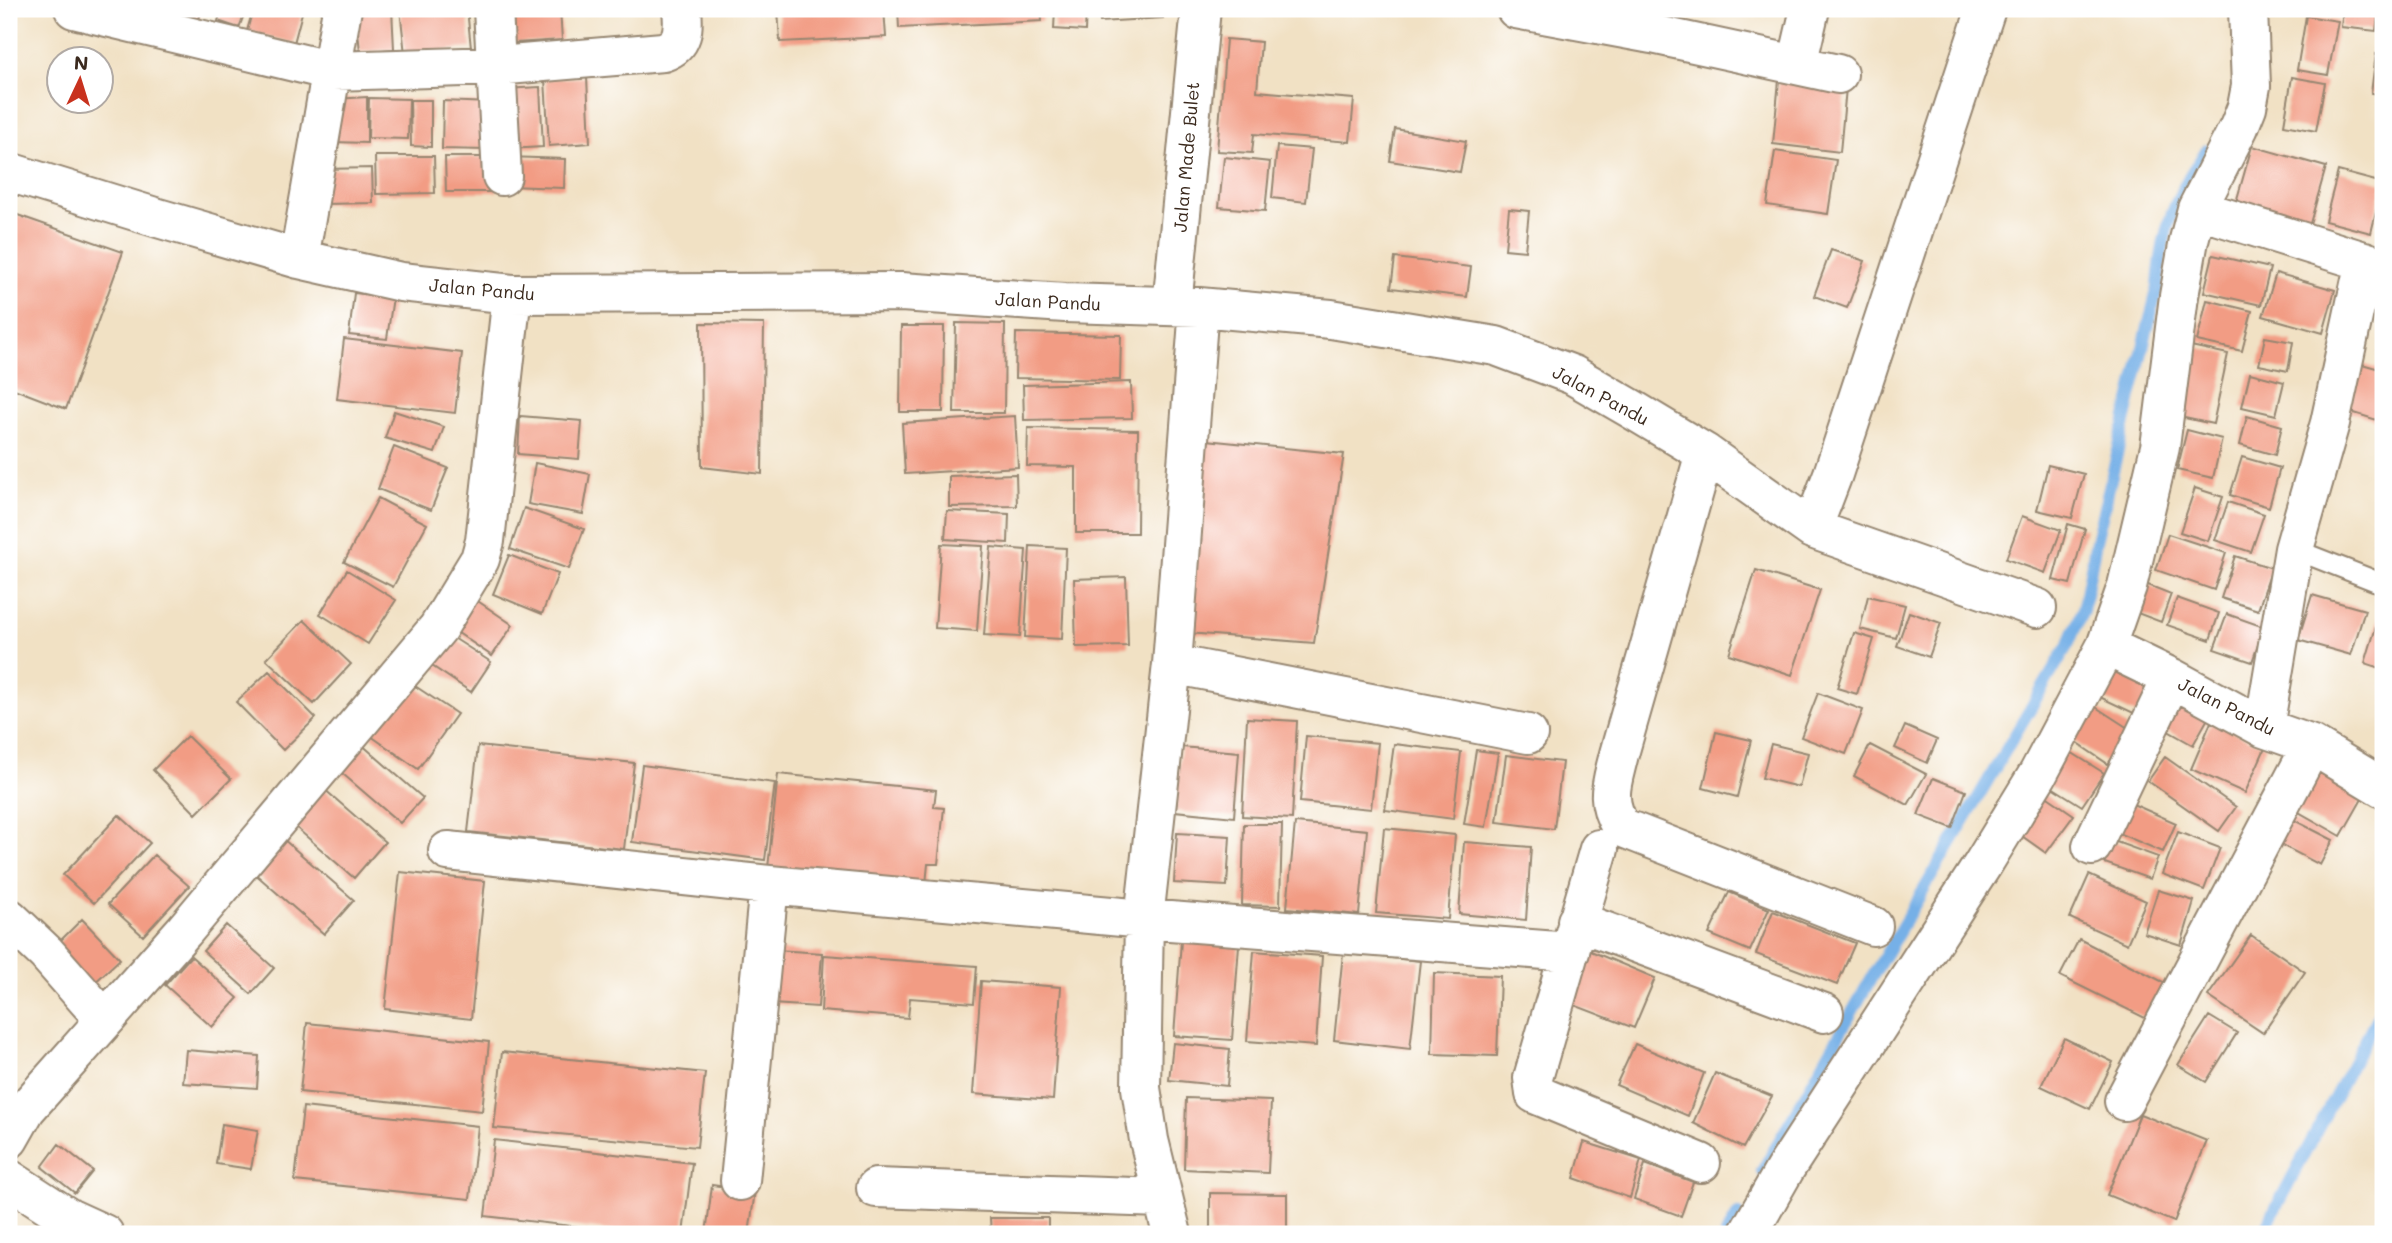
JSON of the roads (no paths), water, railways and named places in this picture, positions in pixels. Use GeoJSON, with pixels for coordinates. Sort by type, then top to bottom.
{"type":"FeatureCollection","features":[{"type":"Feature","properties":{"kind":"street"},"geometry":{"type":"LineString","coordinates":[[74,9],[332,71],[497,66],[663,52],[674,46],[682,36],[682,9]]}},
{"type":"Feature","properties":{"kind":"street"},"geometry":{"type":"LineString","coordinates":[[299,259],[342,9]]}},
{"type":"Feature","properties":{"kind":"street"},"geometry":{"type":"LineString","coordinates":[[493,9],[502,176]]}},
{"type":"Feature","properties":{"kind":"street","name":"Jalan Made Bulet"},"geometry":{"type":"LineString","coordinates":[[1172,1234],[1149,1140],[1141,1088],[1144,919],[1172,664],[1200,9]]}},
{"type":"Feature","properties":{"kind":"street"},"geometry":{"type":"LineString","coordinates":[[1516,9],[1655,22],[1797,65],[1838,74]]}},
{"type":"Feature","properties":{"kind":"street"},"geometry":{"type":"LineString","coordinates":[[1797,65],[1810,9]]}},
{"type":"Feature","properties":{"kind":"street"},"geometry":{"type":"LineString","coordinates":[[1812,529],[1833,474],[1986,9]]}},
{"type":"Feature","properties":{"kind":"street"},"geometry":{"type":"LineString","coordinates":[[1748,1234],[1785,1169],[1983,864],[2038,774],[2105,646],[2127,586],[2160,447],[2179,296],[2197,209],[2247,107],[2251,86],[2248,9]]}},
{"type":"Feature","properties":{"kind":"street","name":"Jalan Pandu"},"geometry":{"type":"LineString","coordinates":[[9,172],[299,259],[401,282],[512,294],[901,292],[1065,303],[1186,306],[1331,319],[1496,346],[1573,376],[1705,453],[1812,529],[2037,608]]}},
{"type":"Feature","properties":{"kind":"street"},"geometry":{"type":"LineString","coordinates":[[2197,209],[2374,264],[2294,549],[2264,728]]}},
{"type":"Feature","properties":{"kind":"street"},"geometry":{"type":"LineString","coordinates":[[9,1139],[26,1109],[184,931],[438,628],[480,559],[485,541],[512,294]]}},
{"type":"Feature","properties":{"kind":"street"},"geometry":{"type":"LineString","coordinates":[[1705,453],[1619,754],[1611,790],[1612,811],[1621,827],[1873,926]]}},
{"type":"Feature","properties":{"kind":"street","name":"Jalan Pandu"},"geometry":{"type":"LineString","coordinates":[[2105,646],[2172,678],[2264,728],[2312,745],[2383,788]]}},
{"type":"Feature","properties":{"kind":"street"},"geometry":{"type":"LineString","coordinates":[[1172,664],[1528,734]]}},
{"type":"Feature","properties":{"kind":"street"},"geometry":{"type":"LineString","coordinates":[[2092,846],[2172,678]]}},
{"type":"Feature","properties":{"kind":"street"},"geometry":{"type":"LineString","coordinates":[[2124,1101],[2312,745]]}},
{"type":"Feature","properties":{"kind":"street"},"geometry":{"type":"LineString","coordinates":[[1599,849],[1533,1078],[1535,1094],[1701,1163]]}},
{"type":"Feature","properties":{"kind":"street"},"geometry":{"type":"LineString","coordinates":[[448,851],[769,885],[1144,919],[1574,936],[1824,1013]]}},
{"type":"Feature","properties":{"kind":"street"},"geometry":{"type":"LineString","coordinates":[[740,1181],[769,885]]}},
{"type":"Feature","properties":{"kind":"street"},"geometry":{"type":"LineString","coordinates":[[9,918],[46,954],[104,1019]]}},
{"type":"Feature","properties":{"kind":"street"},"geometry":{"type":"LineString","coordinates":[[9,1179],[69,1218],[104,1234]]}},
{"type":"Feature","properties":{"kind":"street"},"geometry":{"type":"LineString","coordinates":[[876,1188],[1162,1198]]}},
{"type":"Feature","properties":{"kind":"lane"},"geometry":{"type":"LineString","coordinates":[[2294,549],[2383,584]]}},
{"type":"Feature","properties":{"kind":"waterway"},"geometry":{"type":"LineString","coordinates":[[1762,1171],[1868,984],[2069,643],[2083,610],[2096,541],[2158,286],[2167,230],[2178,198],[2207,150]]}},
{"type":"Feature","properties":{"kind":"waterway"},"geometry":{"type":"LineString","coordinates":[[2262,1234],[2383,1006]]}},
{"type":"Feature","properties":{"kind":"waterway"},"geometry":{"type":"LineString","coordinates":[[1726,1234],[1738,1214]]}}]}
